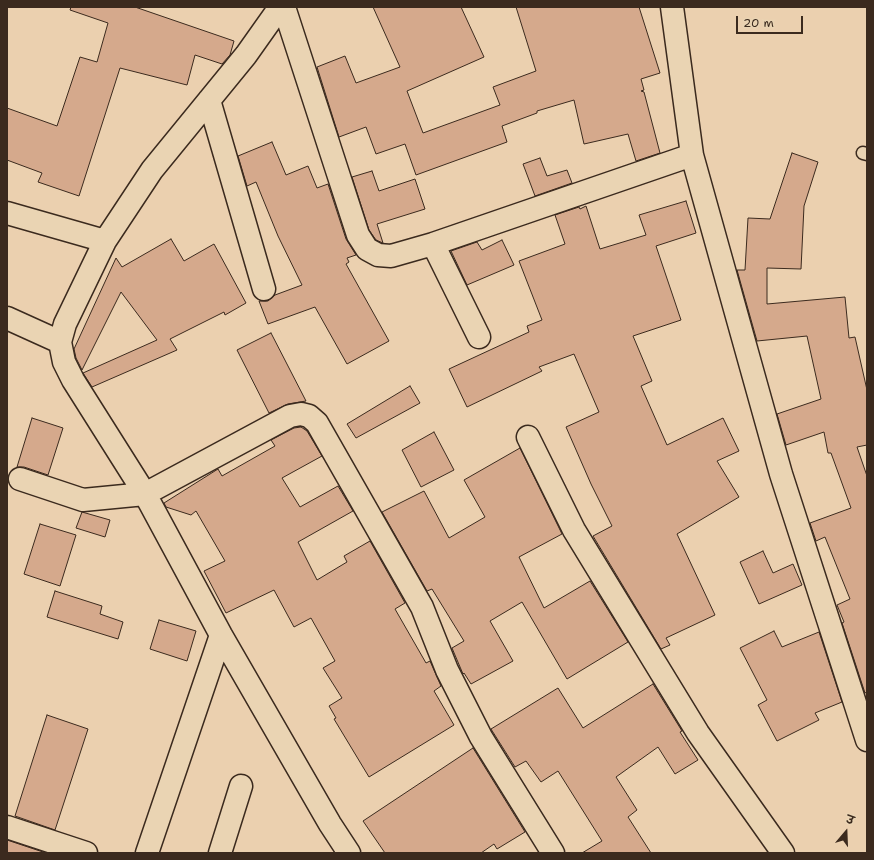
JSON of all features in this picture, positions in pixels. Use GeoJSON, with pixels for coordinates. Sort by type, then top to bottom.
{"type":"FeatureCollection","features":[{"type":"Feature","properties":{"kind":"street"},"geometry":{"type":"LineString","coordinates":[[280,7],[246,55],[152,170],[105,241],[65,324],[60,342],[64,362],[73,380],[145,494],[221,635],[330,824],[349,853]]}},
{"type":"Feature","properties":{"kind":"street"},"geometry":{"type":"LineString","coordinates":[[284,7],[358,235],[367,249],[378,255],[391,256],[434,244],[692,155]]}},
{"type":"Feature","properties":{"kind":"street"},"geometry":{"type":"LineString","coordinates":[[672,7],[692,155],[782,474],[867,740]]}},
{"type":"Feature","properties":{"kind":"street"},"geometry":{"type":"LineString","coordinates":[[209,100],[264,289]]}},
{"type":"Feature","properties":{"kind":"street"},"geometry":{"type":"LineString","coordinates":[[7,213],[105,241]]}},
{"type":"Feature","properties":{"kind":"street"},"geometry":{"type":"LineString","coordinates":[[434,244],[479,337]]}},
{"type":"Feature","properties":{"kind":"street"},"geometry":{"type":"LineString","coordinates":[[7,318],[60,342]]}},
{"type":"Feature","properties":{"kind":"street"},"geometry":{"type":"LineString","coordinates":[[20,479],[83,500],[145,494],[290,416],[302,414],[309,416],[317,423],[422,607],[447,670],[481,737],[552,853]]}},
{"type":"Feature","properties":{"kind":"street"},"geometry":{"type":"LineString","coordinates":[[528,437],[574,530],[690,719],[783,853]]}},
{"type":"Feature","properties":{"kind":"street"},"geometry":{"type":"LineString","coordinates":[[147,853],[221,635]]}},
{"type":"Feature","properties":{"kind":"street"},"geometry":{"type":"LineString","coordinates":[[220,853],[241,786]]}},
{"type":"Feature","properties":{"kind":"street"},"geometry":{"type":"LineString","coordinates":[[7,827],[86,853]]}},
{"type":"Feature","properties":{"kind":"building"},"geometry":{"type":"Polygon","coordinates":[[[71,7],[135,7],[234,41],[230,55],[222,64],[195,55],[187,85],[120,68],[79,196],[38,182],[42,173],[7,160],[7,108],[57,126],[80,57],[97,62],[108,23],[70,10],[71,7]]]}},
{"type":"Feature","properties":{"kind":"building"},"geometry":{"type":"Polygon","coordinates":[[[373,7],[461,7],[484,57],[407,91],[423,133],[500,105],[493,87],[536,71],[516,7],[639,7],[660,73],[641,79],[644,90],[641,91],[644,92],[660,153],[636,161],[628,134],[584,144],[574,100],[537,111],[537,113],[502,126],[507,142],[416,175],[405,144],[376,154],[366,127],[339,137],[317,67],[345,56],[356,83],[400,67],[373,7]]]}},
{"type":"Feature","properties":{"kind":"building"},"geometry":{"type":"Polygon","coordinates":[[[272,142],[286,175],[308,166],[317,188],[328,184],[346,239],[356,255],[347,258],[349,262],[346,264],[389,341],[347,364],[315,307],[268,324],[259,301],[268,301],[275,295],[302,285],[278,236],[256,182],[247,186],[238,156],[272,142]]]}},
{"type":"Feature","properties":{"kind":"building"},"geometry":{"type":"Polygon","coordinates":[[[792,153],[818,162],[804,206],[801,269],[767,268],[767,304],[845,297],[849,338],[855,337],[867,390],[867,445],[857,447],[867,476],[867,692],[865,693],[842,623],[844,622],[837,605],[850,599],[825,537],[816,541],[810,523],[851,508],[831,453],[828,453],[824,432],[786,445],[777,414],[821,399],[807,336],[757,341],[737,270],[745,270],[748,218],[770,219],[792,153]]]}},
{"type":"Feature","properties":{"kind":"building"},"geometry":{"type":"Polygon","coordinates":[[[540,158],[547,176],[567,170],[572,183],[535,196],[523,164],[540,158]]]}},
{"type":"Feature","properties":{"kind":"building"},"geometry":{"type":"Polygon","coordinates":[[[372,171],[379,191],[415,179],[425,209],[377,224],[383,243],[376,240],[369,230],[352,177],[372,171]]]}},
{"type":"Feature","properties":{"kind":"building"},"geometry":{"type":"Polygon","coordinates":[[[686,201],[696,233],[656,246],[681,320],[633,336],[652,381],[641,386],[667,445],[723,418],[739,451],[717,461],[739,497],[677,534],[715,615],[666,638],[670,645],[661,649],[593,536],[612,526],[591,484],[566,427],[599,412],[574,354],[539,367],[542,371],[467,407],[449,369],[529,332],[527,326],[542,320],[519,261],[565,244],[555,215],[579,207],[580,209],[586,206],[600,249],[646,235],[639,215],[686,201]]]}},
{"type":"Feature","properties":{"kind":"building"},"geometry":{"type":"Polygon","coordinates":[[[171,239],[184,261],[214,244],[246,303],[225,315],[224,312],[170,339],[177,350],[92,387],[83,373],[157,340],[121,292],[82,370],[76,358],[74,349],[116,258],[122,267],[171,239]]]}},
{"type":"Feature","properties":{"kind":"building"},"geometry":{"type":"Polygon","coordinates":[[[502,240],[514,265],[467,285],[451,251],[477,242],[482,250],[502,240]]]}},
{"type":"Feature","properties":{"kind":"building"},"geometry":{"type":"Polygon","coordinates":[[[271,333],[306,401],[288,404],[269,413],[237,350],[271,333]]]}},
{"type":"Feature","properties":{"kind":"building"},"geometry":{"type":"Polygon","coordinates":[[[410,386],[420,403],[356,438],[347,424],[410,386]]]}},
{"type":"Feature","properties":{"kind":"building"},"geometry":{"type":"Polygon","coordinates":[[[32,418],[63,428],[48,475],[24,467],[17,467],[32,418]]]}},
{"type":"Feature","properties":{"kind":"building"},"geometry":{"type":"Polygon","coordinates":[[[301,427],[307,431],[322,456],[282,478],[300,507],[338,486],[353,511],[298,542],[317,580],[347,562],[344,556],[370,541],[405,603],[395,609],[426,663],[430,661],[441,686],[434,691],[454,725],[369,777],[334,719],[336,718],[329,706],[342,698],[323,668],[335,661],[311,618],[294,627],[274,590],[226,613],[204,571],[225,561],[196,511],[191,515],[166,507],[164,503],[218,469],[222,476],[275,446],[271,440],[294,428],[301,427]]]}},
{"type":"Feature","properties":{"kind":"building"},"geometry":{"type":"Polygon","coordinates":[[[434,432],[454,470],[421,487],[402,450],[434,432]]]}},
{"type":"Feature","properties":{"kind":"building"},"geometry":{"type":"Polygon","coordinates":[[[520,448],[562,534],[519,557],[544,608],[590,581],[628,642],[567,679],[522,602],[490,621],[513,661],[471,684],[464,673],[463,674],[452,648],[464,641],[432,589],[427,591],[382,512],[424,491],[449,538],[485,517],[464,480],[520,448]]]}},
{"type":"Feature","properties":{"kind":"building"},"geometry":{"type":"Polygon","coordinates":[[[82,512],[110,520],[105,537],[76,528],[82,512]]]}},
{"type":"Feature","properties":{"kind":"building"},"geometry":{"type":"Polygon","coordinates":[[[40,524],[76,535],[60,586],[24,574],[40,524]]]}},
{"type":"Feature","properties":{"kind":"building"},"geometry":{"type":"Polygon","coordinates":[[[763,551],[773,573],[793,564],[802,585],[759,604],[740,562],[763,551]]]}},
{"type":"Feature","properties":{"kind":"building"},"geometry":{"type":"Polygon","coordinates":[[[55,591],[102,606],[100,614],[123,622],[118,639],[47,617],[55,591]]]}},
{"type":"Feature","properties":{"kind":"building"},"geometry":{"type":"Polygon","coordinates":[[[159,620],[196,631],[187,661],[150,649],[159,620]]]}},
{"type":"Feature","properties":{"kind":"building"},"geometry":{"type":"Polygon","coordinates":[[[774,631],[782,647],[819,632],[842,702],[815,713],[819,720],[777,741],[758,705],[767,700],[740,648],[774,631]]]}},
{"type":"Feature","properties":{"kind":"building"},"geometry":{"type":"Polygon","coordinates":[[[653,684],[682,731],[680,732],[698,760],[675,774],[658,747],[616,777],[637,810],[628,817],[651,853],[582,853],[602,841],[558,771],[541,782],[526,761],[515,767],[491,729],[558,688],[583,728],[653,684]]]}},
{"type":"Feature","properties":{"kind":"building"},"geometry":{"type":"Polygon","coordinates":[[[47,715],[88,729],[55,830],[15,816],[47,715]]]}},
{"type":"Feature","properties":{"kind":"building"},"geometry":{"type":"Polygon","coordinates":[[[473,748],[525,832],[497,849],[494,844],[481,853],[385,853],[363,821],[473,748]]]}},
{"type":"Feature","properties":{"kind":"building"},"geometry":{"type":"Polygon","coordinates":[[[7,840],[46,853],[7,853],[7,840]]]}}]}
